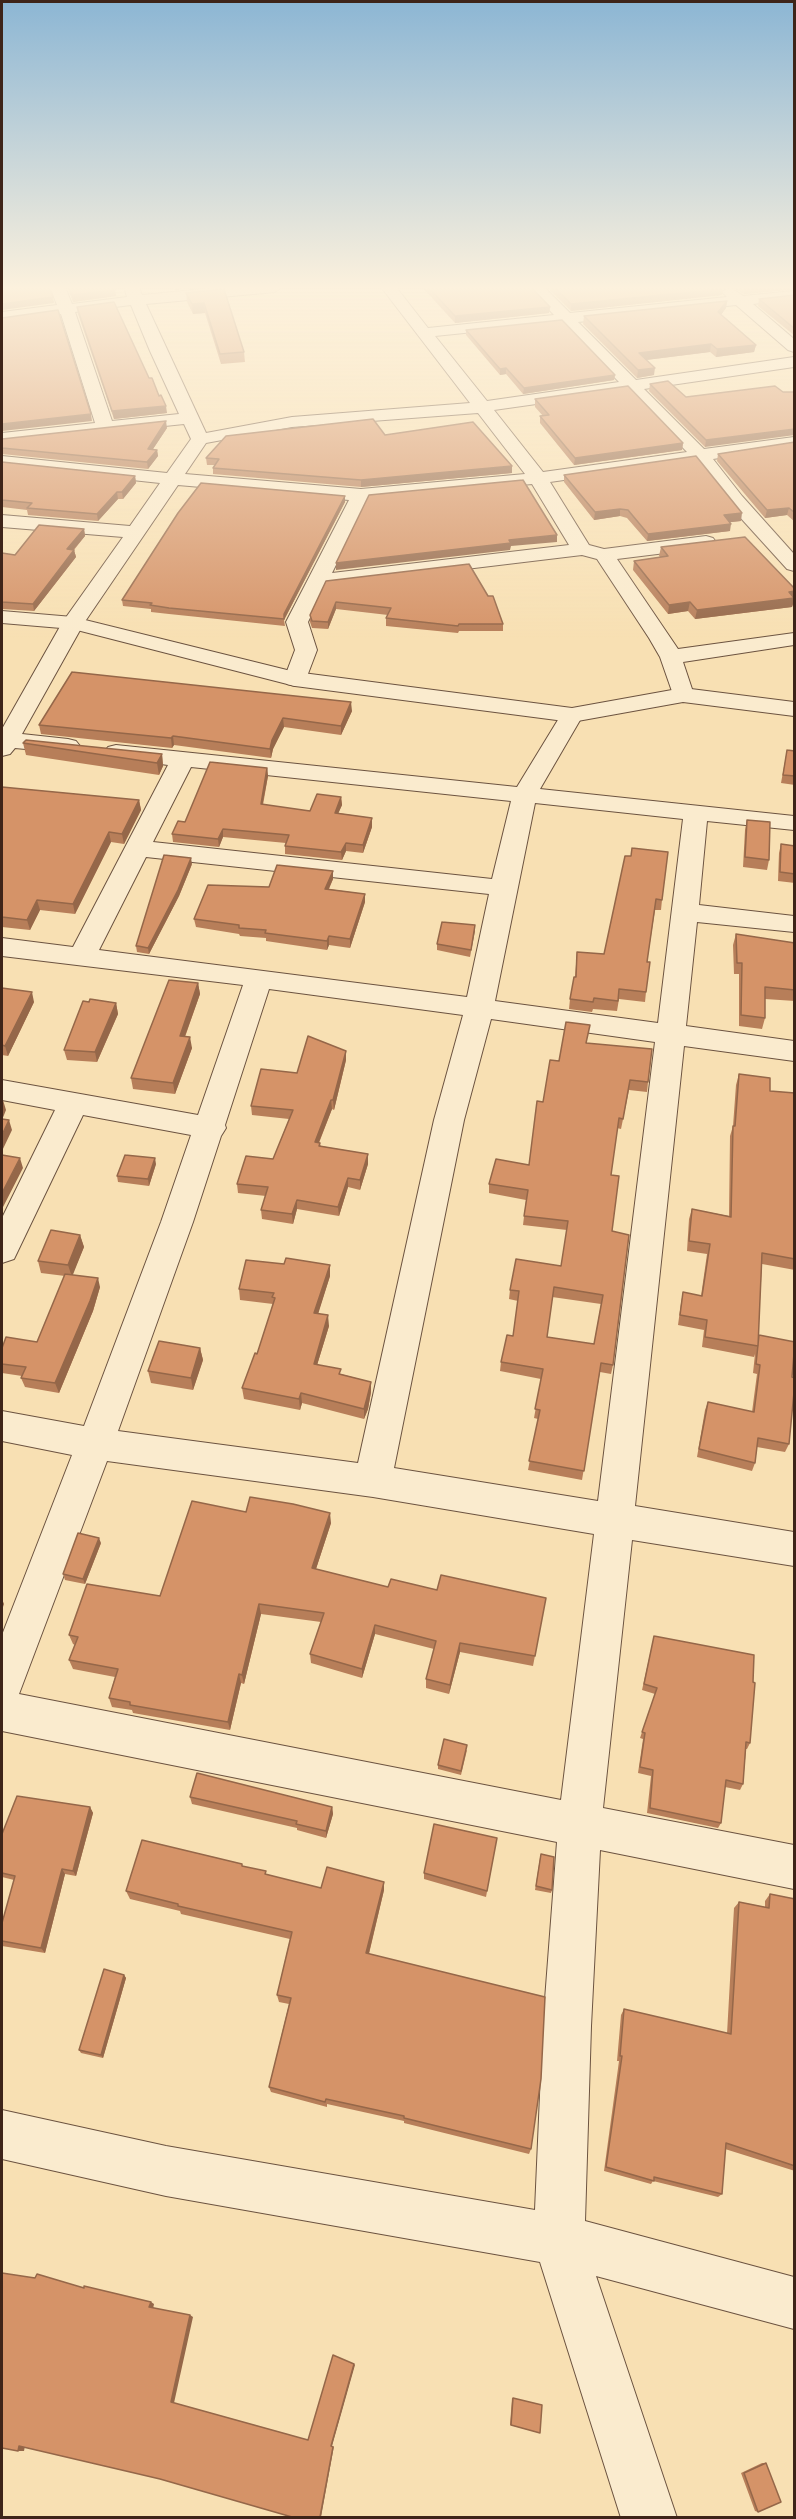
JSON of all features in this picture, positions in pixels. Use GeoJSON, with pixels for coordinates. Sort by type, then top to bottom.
{"type":"FeatureCollection","features":[{"type":"Feature","properties":{"kind":"street"},"geometry":{"type":"LineString","coordinates":[[98,405],[105,427]]}},
{"type":"Feature","properties":{"kind":"street"},"geometry":{"type":"LineString","coordinates":[[184,405],[200,439]]}},
{"type":"Feature","properties":{"kind":"street"},"geometry":{"type":"LineString","coordinates":[[480,405],[538,478],[582,549]]}},
{"type":"Feature","properties":{"kind":"street"},"geometry":{"type":"LineString","coordinates":[[499,405],[292,422],[200,439],[73,623],[5,745],[183,759],[795,823]]}},
{"type":"Feature","properties":{"kind":"street"},"geometry":{"type":"LineString","coordinates":[[652,405],[701,456],[735,500],[776,534],[795,565]]}},
{"type":"Feature","properties":{"kind":"street"},"geometry":{"type":"LineString","coordinates":[[2,438],[190,418]]}},
{"type":"Feature","properties":{"kind":"street"},"geometry":{"type":"LineString","coordinates":[[2,461],[361,495],[538,478],[795,442]]}},
{"type":"Feature","properties":{"kind":"street"},"geometry":{"type":"LineString","coordinates":[[295,679],[306,650],[297,622],[361,495]]}},
{"type":"Feature","properties":{"kind":"street"},"geometry":{"type":"LineString","coordinates":[[2,521],[136,532]]}},
{"type":"Feature","properties":{"kind":"street"},"geometry":{"type":"LineString","coordinates":[[744,538],[776,534]]}},
{"type":"Feature","properties":{"kind":"street"},"geometry":{"type":"LineString","coordinates":[[317,581],[582,549],[604,555],[721,540]]}},
{"type":"Feature","properties":{"kind":"street"},"geometry":{"type":"LineString","coordinates":[[604,555],[671,657],[683,695]]}},
{"type":"Feature","properties":{"kind":"street"},"geometry":{"type":"LineString","coordinates":[[2,616],[73,623],[295,679],[572,715],[683,695],[795,709]]}},
{"type":"Feature","properties":{"kind":"street"},"geometry":{"type":"LineString","coordinates":[[671,657],[795,639]]}},
{"type":"Feature","properties":{"kind":"street"},"geometry":{"type":"LineString","coordinates":[[373,1481],[449,1120],[479,1009],[503,888],[525,794],[572,715]]}},
{"type":"Feature","properties":{"kind":"street"},"geometry":{"type":"LineString","coordinates":[[82,956],[183,759]]}},
{"type":"Feature","properties":{"kind":"street"},"geometry":{"type":"LineString","coordinates":[[649,2517],[558,2240],[567,2026],[580,1824],[696,813]]}},
{"type":"Feature","properties":{"kind":"street"},"geometry":{"type":"LineString","coordinates":[[136,848],[503,888]]}},
{"type":"Feature","properties":{"kind":"street"},"geometry":{"type":"LineString","coordinates":[[684,912],[795,924]]}},
{"type":"Feature","properties":{"kind":"street"},"geometry":{"type":"LineString","coordinates":[[2,947],[259,978],[795,1051]]}},
{"type":"Feature","properties":{"kind":"street"},"geometry":{"type":"LineString","coordinates":[[2,1685],[95,1444],[211,1128],[259,978]]}},
{"type":"Feature","properties":{"kind":"street"},"geometry":{"type":"LineString","coordinates":[[2,1090],[211,1128]]}},
{"type":"Feature","properties":{"kind":"street"},"geometry":{"type":"LineString","coordinates":[[2,1250],[73,1104]]}},
{"type":"Feature","properties":{"kind":"street"},"geometry":{"type":"LineString","coordinates":[[2,1425],[95,1444],[373,1481],[795,1550]]}},
{"type":"Feature","properties":{"kind":"street"},"geometry":{"type":"LineString","coordinates":[[2,1711],[795,1867]]}},
{"type":"Feature","properties":{"kind":"street"},"geometry":{"type":"LineString","coordinates":[[2,2134],[166,2171],[558,2240],[795,2303]]}},
{"type":"Feature","properties":{"kind":"building"},"geometry":{"type":"Polygon","coordinates":[[[2,405],[88,405],[91,414],[2,424],[2,405]]]}},
{"type":"Feature","properties":{"kind":"building"},"geometry":{"type":"Polygon","coordinates":[[[110,405],[166,406],[112,411],[110,405]]]}},
{"type":"Feature","properties":{"kind":"building"},"geometry":{"type":"Polygon","coordinates":[[[540,405],[646,405],[683,443],[575,458],[540,416],[549,415],[540,405]]]}},
{"type":"Feature","properties":{"kind":"building"},"geometry":{"type":"Polygon","coordinates":[[[671,405],[795,405],[795,429],[706,440],[671,405]]]}},
{"type":"Feature","properties":{"kind":"building"},"geometry":{"type":"Polygon","coordinates":[[[373,419],[385,435],[473,422],[512,466],[361,480],[213,468],[219,459],[206,458],[226,436],[373,419]]]}},
{"type":"Feature","properties":{"kind":"building"},"geometry":{"type":"Polygon","coordinates":[[[166,421],[148,449],[157,450],[147,462],[2,448],[2,439],[166,421]]]}},
{"type":"Feature","properties":{"kind":"building"},"geometry":{"type":"Polygon","coordinates":[[[795,442],[795,513],[789,508],[767,510],[718,454],[795,442]]]}},
{"type":"Feature","properties":{"kind":"building"},"geometry":{"type":"Polygon","coordinates":[[[696,456],[742,513],[724,515],[731,524],[648,534],[628,510],[595,512],[564,475],[696,456]]]}},
{"type":"Feature","properties":{"kind":"building"},"geometry":{"type":"Polygon","coordinates":[[[2,462],[135,476],[122,492],[117,492],[97,514],[27,508],[32,503],[2,500],[2,462]]]}},
{"type":"Feature","properties":{"kind":"building"},"geometry":{"type":"Polygon","coordinates":[[[523,480],[557,535],[509,540],[511,543],[336,563],[369,495],[523,480]]]}},
{"type":"Feature","properties":{"kind":"building"},"geometry":{"type":"Polygon","coordinates":[[[201,483],[345,496],[284,614],[284,619],[169,608],[150,605],[152,603],[122,600],[178,513],[201,483]]]}},
{"type":"Feature","properties":{"kind":"building"},"geometry":{"type":"Polygon","coordinates":[[[39,525],[84,529],[67,549],[74,550],[33,604],[2,602],[2,553],[15,555],[39,525]]]}},
{"type":"Feature","properties":{"kind":"building"},"geometry":{"type":"Polygon","coordinates":[[[745,537],[795,589],[789,592],[794,598],[697,610],[690,602],[669,605],[634,561],[668,556],[661,547],[745,537]]]}},
{"type":"Feature","properties":{"kind":"building"},"geometry":{"type":"Polygon","coordinates":[[[469,564],[488,596],[493,596],[503,624],[459,624],[458,626],[386,618],[391,608],[336,602],[328,622],[312,621],[310,615],[326,581],[469,564]]]}},
{"type":"Feature","properties":{"kind":"building"},"geometry":{"type":"Polygon","coordinates":[[[72,672],[351,702],[341,726],[283,718],[270,749],[173,736],[171,738],[39,725],[72,672]]]}},
{"type":"Feature","properties":{"kind":"building"},"geometry":{"type":"Polygon","coordinates":[[[26,740],[162,754],[157,763],[23,743],[26,740]]]}},
{"type":"Feature","properties":{"kind":"building"},"geometry":{"type":"Polygon","coordinates":[[[787,750],[795,751],[795,776],[783,775],[787,750]]]}},
{"type":"Feature","properties":{"kind":"building"},"geometry":{"type":"Polygon","coordinates":[[[210,762],[267,768],[261,804],[310,811],[317,794],[341,797],[335,813],[372,818],[363,845],[346,843],[341,852],[285,846],[289,835],[223,829],[218,839],[172,834],[178,821],[185,822],[210,762]]]}},
{"type":"Feature","properties":{"kind":"building"},"geometry":{"type":"Polygon","coordinates":[[[2,787],[139,800],[122,834],[109,832],[73,904],[37,900],[27,920],[2,917],[2,787]]]}},
{"type":"Feature","properties":{"kind":"building"},"geometry":{"type":"Polygon","coordinates":[[[747,820],[770,822],[769,860],[745,857],[747,820]]]}},
{"type":"Feature","properties":{"kind":"building"},"geometry":{"type":"Polygon","coordinates":[[[781,844],[795,846],[795,874],[780,872],[781,844]]]}},
{"type":"Feature","properties":{"kind":"building"},"geometry":{"type":"Polygon","coordinates":[[[632,848],[668,852],[662,900],[656,899],[647,962],[650,962],[646,992],[619,989],[618,1001],[594,998],[593,1002],[570,999],[574,977],[576,977],[577,952],[604,954],[625,856],[631,856],[632,848]]]}},
{"type":"Feature","properties":{"kind":"building"},"geometry":{"type":"Polygon","coordinates":[[[164,855],[191,858],[178,890],[148,948],[136,946],[164,855]]]}},
{"type":"Feature","properties":{"kind":"building"},"geometry":{"type":"Polygon","coordinates":[[[277,865],[333,871],[325,889],[365,894],[350,939],[329,936],[327,941],[265,933],[266,930],[239,928],[239,925],[194,919],[208,885],[269,887],[277,865]]]}},
{"type":"Feature","properties":{"kind":"building"},"geometry":{"type":"Polygon","coordinates":[[[442,922],[475,925],[471,950],[437,944],[442,922]]]}},
{"type":"Feature","properties":{"kind":"building"},"geometry":{"type":"Polygon","coordinates":[[[736,934],[795,943],[795,990],[765,987],[765,1018],[741,1015],[742,963],[737,963],[736,934]]]}},
{"type":"Feature","properties":{"kind":"building"},"geometry":{"type":"Polygon","coordinates":[[[169,980],[198,983],[180,1036],[190,1037],[173,1083],[131,1078],[169,980]]]}},
{"type":"Feature","properties":{"kind":"building"},"geometry":{"type":"Polygon","coordinates":[[[2,988],[32,992],[5,1046],[2,1045],[2,988]]]}},
{"type":"Feature","properties":{"kind":"building"},"geometry":{"type":"Polygon","coordinates":[[[90,999],[116,1003],[95,1052],[64,1050],[83,1001],[89,1002],[90,999]]]}},
{"type":"Feature","properties":{"kind":"building"},"geometry":{"type":"Polygon","coordinates":[[[566,1022],[590,1025],[586,1043],[652,1049],[648,1082],[630,1080],[623,1119],[619,1118],[611,1175],[619,1176],[612,1231],[629,1235],[613,1365],[601,1363],[584,1471],[529,1461],[540,1410],[535,1409],[543,1369],[501,1362],[507,1335],[513,1336],[519,1291],[510,1290],[516,1259],[561,1266],[568,1221],[524,1216],[528,1190],[489,1184],[496,1159],[529,1165],[537,1101],[543,1102],[550,1060],[559,1061],[566,1022]],[[554,1287],[547,1337],[594,1344],[603,1295],[554,1287]]]}},
{"type":"Feature","properties":{"kind":"building"},"geometry":{"type":"Polygon","coordinates":[[[308,1036],[346,1051],[333,1100],[331,1100],[315,1142],[320,1143],[319,1146],[368,1154],[360,1180],[348,1178],[338,1207],[297,1200],[292,1214],[261,1210],[268,1187],[237,1184],[246,1156],[273,1159],[293,1110],[251,1106],[261,1069],[297,1073],[308,1036]]]}},
{"type":"Feature","properties":{"kind":"building"},"geometry":{"type":"Polygon","coordinates":[[[739,1074],[770,1078],[770,1091],[795,1093],[795,1259],[762,1253],[758,1346],[705,1337],[707,1320],[680,1315],[683,1292],[702,1296],[710,1244],[689,1241],[692,1209],[731,1217],[733,1126],[735,1126],[739,1074]]]}},
{"type":"Feature","properties":{"kind":"building"},"geometry":{"type":"Polygon","coordinates":[[[2,1119],[9,1120],[2,1135],[2,1119]]]}},
{"type":"Feature","properties":{"kind":"building"},"geometry":{"type":"Polygon","coordinates":[[[2,1155],[20,1158],[2,1193],[2,1155]]]}},
{"type":"Feature","properties":{"kind":"building"},"geometry":{"type":"Polygon","coordinates":[[[125,1155],[155,1158],[148,1179],[117,1176],[125,1155]]]}},
{"type":"Feature","properties":{"kind":"building"},"geometry":{"type":"Polygon","coordinates":[[[51,1230],[80,1235],[68,1265],[38,1261],[51,1230]]]}},
{"type":"Feature","properties":{"kind":"building"},"geometry":{"type":"Polygon","coordinates":[[[286,1258],[330,1265],[314,1313],[328,1315],[314,1364],[341,1369],[339,1374],[371,1382],[364,1409],[301,1393],[299,1399],[242,1388],[255,1353],[257,1354],[275,1298],[272,1297],[274,1293],[239,1289],[246,1260],[284,1264],[286,1258]]]}},
{"type":"Feature","properties":{"kind":"building"},"geometry":{"type":"Polygon","coordinates":[[[65,1274],[98,1278],[90,1301],[55,1383],[21,1378],[26,1367],[2,1364],[2,1348],[6,1337],[37,1342],[65,1274]]]}},
{"type":"Feature","properties":{"kind":"building"},"geometry":{"type":"Polygon","coordinates":[[[759,1335],[795,1342],[792,1377],[795,1378],[795,1382],[789,1444],[758,1438],[755,1463],[699,1449],[708,1402],[754,1412],[760,1365],[756,1364],[759,1335]]]}},
{"type":"Feature","properties":{"kind":"building"},"geometry":{"type":"Polygon","coordinates":[[[159,1341],[200,1348],[191,1378],[148,1371],[159,1341]]]}},
{"type":"Feature","properties":{"kind":"building"},"geometry":{"type":"Polygon","coordinates":[[[250,1497],[330,1513],[312,1568],[388,1587],[391,1579],[437,1590],[441,1575],[546,1598],[535,1656],[460,1643],[450,1685],[426,1679],[436,1641],[375,1625],[362,1669],[310,1654],[324,1613],[259,1604],[228,1722],[130,1705],[130,1702],[109,1698],[118,1669],[69,1660],[78,1637],[69,1635],[87,1584],[160,1596],[192,1501],[246,1512],[250,1497]]]}},
{"type":"Feature","properties":{"kind":"building"},"geometry":{"type":"Polygon","coordinates":[[[78,1533],[99,1538],[83,1579],[63,1574],[78,1533]]]}},
{"type":"Feature","properties":{"kind":"building"},"geometry":{"type":"Polygon","coordinates":[[[654,1636],[754,1655],[753,1682],[755,1683],[750,1743],[746,1742],[743,1784],[726,1780],[721,1823],[650,1808],[653,1770],[640,1767],[645,1733],[642,1732],[657,1688],[644,1684],[654,1636]]]}},
{"type":"Feature","properties":{"kind":"building"},"geometry":{"type":"Polygon","coordinates":[[[444,1739],[467,1745],[461,1771],[438,1765],[444,1739]]]}},
{"type":"Feature","properties":{"kind":"building"},"geometry":{"type":"Polygon","coordinates":[[[197,1773],[332,1807],[326,1831],[296,1824],[297,1821],[190,1797],[197,1773]]]}},
{"type":"Feature","properties":{"kind":"building"},"geometry":{"type":"Polygon","coordinates":[[[17,1796],[90,1807],[73,1871],[62,1869],[41,1948],[2,1941],[2,1923],[15,1876],[2,1873],[2,1834],[17,1796]]]}},
{"type":"Feature","properties":{"kind":"building"},"geometry":{"type":"Polygon","coordinates":[[[434,1824],[497,1838],[487,1891],[424,1873],[434,1824]]]}},
{"type":"Feature","properties":{"kind":"building"},"geometry":{"type":"Polygon","coordinates":[[[142,1840],[242,1864],[242,1866],[266,1871],[265,1874],[321,1888],[327,1867],[384,1882],[366,1953],[545,1997],[541,2079],[531,2149],[404,2118],[404,2116],[326,2099],[325,2102],[269,2087],[291,1998],[277,1995],[292,1932],[178,1906],[178,1904],[126,1891],[142,1840]]]}},
{"type":"Feature","properties":{"kind":"building"},"geometry":{"type":"Polygon","coordinates":[[[541,1854],[554,1857],[552,1890],[536,1886],[541,1854]]]}},
{"type":"Feature","properties":{"kind":"building"},"geometry":{"type":"Polygon","coordinates":[[[770,1894],[795,1899],[795,2166],[726,2143],[722,2194],[654,2177],[654,2181],[606,2167],[622,2056],[620,2056],[624,2009],[731,2034],[739,1902],[769,1908],[770,1894]]]}},
{"type":"Feature","properties":{"kind":"building"},"geometry":{"type":"Polygon","coordinates":[[[104,1969],[124,1975],[101,2055],[79,2050],[104,1969]]]}},
{"type":"Feature","properties":{"kind":"building"},"geometry":{"type":"Polygon","coordinates":[[[2,2273],[35,2278],[37,2274],[84,2288],[84,2286],[151,2302],[149,2307],[190,2315],[171,2402],[308,2440],[333,2355],[354,2364],[331,2446],[333,2447],[320,2517],[292,2517],[160,2479],[19,2446],[18,2451],[2,2448],[2,2273]]]}},
{"type":"Feature","properties":{"kind":"building"},"geometry":{"type":"Polygon","coordinates":[[[513,2398],[542,2405],[540,2433],[511,2425],[513,2398]]]}},
{"type":"Feature","properties":{"kind":"building"},"geometry":{"type":"Polygon","coordinates":[[[766,2463],[781,2502],[758,2512],[744,2473],[766,2463]]]}}]}
